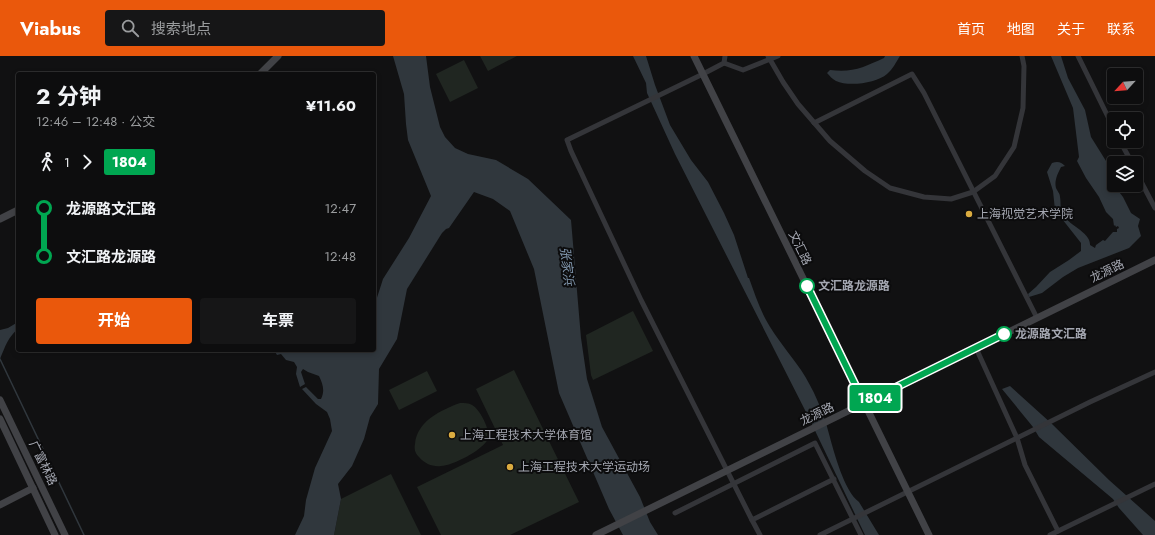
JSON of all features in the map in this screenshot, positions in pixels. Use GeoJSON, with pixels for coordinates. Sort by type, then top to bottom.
{"type":"FeatureCollection","features":[{"type":"Feature","properties":{"kind":"main road"},"geometry":{"type":"LineString","coordinates":[[262,72],[278,56]]}},
{"type":"Feature","properties":{"kind":"main road","name":"文汇路"},"geometry":{"type":"LineString","coordinates":[[694,56],[929,535]]}},
{"type":"Feature","properties":{"kind":"main road"},"geometry":{"type":"LineString","coordinates":[[0,219],[16,211]]}},
{"type":"Feature","properties":{"kind":"main road","name":"龙源路"},"geometry":{"type":"LineString","coordinates":[[596,535],[1155,260]]}},
{"type":"Feature","properties":{"kind":"main road","name":"广富林路"},"geometry":{"type":"LineString","coordinates":[[0,400],[66,535]]}},
{"type":"Feature","properties":{"kind":"main road","name":"广富林路"},"geometry":{"type":"LineString","coordinates":[[0,419],[54,535]]}},
{"type":"Feature","properties":{"kind":"main road"},"geometry":{"type":"LineString","coordinates":[[0,505],[33,488]]}},
{"type":"Feature","properties":{"kind":"street"},"geometry":{"type":"LineString","coordinates":[[724,63],[725,56]]}},
{"type":"Feature","properties":{"kind":"street"},"geometry":{"type":"LineString","coordinates":[[760,535],[641,300],[571,151],[568,140],[724,63],[743,70],[769,58],[778,56]]}},
{"type":"Feature","properties":{"kind":"street"},"geometry":{"type":"LineString","coordinates":[[769,58],[783,82],[814,124],[830,141],[865,171],[890,188],[924,197],[951,198],[973,192],[995,176],[1014,147],[1023,108],[1024,66],[1022,56]]}},
{"type":"Feature","properties":{"kind":"street"},"geometry":{"type":"LineString","coordinates":[[1078,56],[1107,115]]}},
{"type":"Feature","properties":{"kind":"street"},"geometry":{"type":"LineString","coordinates":[[814,124],[912,74],[924,93],[1037,318]]}},
{"type":"Feature","properties":{"kind":"street"},"geometry":{"type":"LineString","coordinates":[[1143,185],[1155,208]]}},
{"type":"Feature","properties":{"kind":"street"},"geometry":{"type":"LineString","coordinates":[[976,348],[1017,438],[1025,465],[1058,531]]}},
{"type":"Feature","properties":{"kind":"street"},"geometry":{"type":"LineString","coordinates":[[820,535],[1053,420],[1155,372]]}},
{"type":"Feature","properties":{"kind":"street"},"geometry":{"type":"LineString","coordinates":[[675,513],[816,443],[861,535]]}},
{"type":"Feature","properties":{"kind":"street"},"geometry":{"type":"LineString","coordinates":[[752,520],[834,479]]}},
{"type":"Feature","properties":{"kind":"street"},"geometry":{"type":"LineString","coordinates":[[1050,535],[1155,484]]}},
{"type":"Feature","properties":{"kind":"shaded area"},"geometry":{"type":"Polygon","coordinates":[[[480,56],[517,56],[488,71],[480,56]]]}},
{"type":"Feature","properties":{"kind":"shaded area"},"geometry":{"type":"Polygon","coordinates":[[[464,60],[478,88],[450,102],[436,74],[464,60]]]}},
{"type":"Feature","properties":{"kind":"shaded area"},"geometry":{"type":"Polygon","coordinates":[[[633,311],[653,351],[593,380],[591,375],[586,335],[633,311]]]}},
{"type":"Feature","properties":{"kind":"shaded area","name":"上海工程技术大学运动场"},"geometry":{"type":"Polygon","coordinates":[[[514,370],[579,502],[510,535],[441,535],[417,487],[503,445],[476,389],[514,370]]]}},
{"type":"Feature","properties":{"kind":"shaded area"},"geometry":{"type":"Polygon","coordinates":[[[427,371],[437,391],[399,410],[389,390],[427,371]]]}},
{"type":"Feature","properties":{"kind":"shaded area","name":"上海工程技术大学体育馆"},"geometry":{"type":"Polygon","coordinates":[[[460,403],[471,404],[475,407],[486,426],[489,435],[488,439],[480,448],[467,457],[452,463],[438,466],[426,463],[421,459],[415,449],[417,436],[420,429],[438,413],[460,403]]]}},
{"type":"Feature","properties":{"kind":"shaded area"},"geometry":{"type":"Polygon","coordinates":[[[391,474],[421,535],[334,535],[341,499],[391,474]]]}},
{"type":"Feature","properties":{"kind":"water","name":"张家浜"},"geometry":{"type":"Polygon","coordinates":[[[393,56],[426,56],[430,87],[440,127],[445,137],[455,148],[468,154],[496,160],[528,179],[571,220],[581,338],[587,379],[602,427],[640,497],[650,522],[658,535],[623,535],[609,509],[559,393],[534,269],[510,211],[493,199],[474,192],[449,228],[442,233],[407,289],[397,339],[379,369],[378,404],[370,417],[364,439],[352,466],[338,484],[341,499],[334,535],[295,535],[304,516],[306,500],[315,468],[332,431],[327,412],[316,404],[302,389],[306,387],[318,399],[321,399],[323,388],[319,376],[303,369],[301,372],[305,384],[300,387],[296,374],[297,367],[294,362],[286,360],[281,354],[277,355],[275,352],[376,352],[376,301],[383,279],[409,238],[431,196],[408,140],[404,94],[393,56]]]}},
{"type":"Feature","properties":{"kind":"water"},"geometry":{"type":"Polygon","coordinates":[[[633,56],[646,56],[670,125],[691,160],[708,182],[724,213],[734,235],[748,278],[763,315],[810,385],[818,401],[844,480],[879,535],[865,535],[808,416],[675,154],[647,93],[646,83],[633,56]]]}},
{"type":"Feature","properties":{"kind":"water"},"geometry":{"type":"Polygon","coordinates":[[[885,56],[900,56],[893,68],[877,80],[848,84],[835,80],[827,73],[830,70],[852,70],[870,64],[884,58],[885,56]]]}},
{"type":"Feature","properties":{"kind":"water"},"geometry":{"type":"Polygon","coordinates":[[[1051,56],[1061,56],[1068,78],[1085,110],[1091,137],[1106,161],[1107,192],[1119,192],[1131,213],[1140,219],[1138,226],[1141,236],[1129,248],[1078,268],[1042,293],[1029,297],[1028,294],[1050,272],[1081,251],[1081,243],[1055,210],[1053,191],[1047,172],[1052,163],[1059,162],[1065,166],[1061,167],[1056,183],[1056,188],[1060,196],[1062,213],[1087,236],[1090,245],[1095,248],[1096,245],[1103,240],[1105,241],[1113,232],[1117,232],[1117,229],[1119,228],[1118,226],[1114,226],[1113,219],[1106,212],[1099,197],[1077,161],[1079,157],[1073,108],[1051,56]]]}},
{"type":"Feature","properties":{"kind":"water"},"geometry":{"type":"Polygon","coordinates":[[[16,323],[16,331],[5,346],[0,359],[0,330],[8,328],[16,323]]]}},
{"type":"Feature","properties":{"kind":"water"},"geometry":{"type":"Polygon","coordinates":[[[1010,386],[1052,424],[1109,480],[1155,521],[1155,535],[1143,535],[1113,499],[1039,437],[1033,427],[1002,389],[1010,386]]]}},
{"type":"Feature","properties":{"kind":"waterway"},"geometry":{"type":"LineString","coordinates":[[0,359],[84,535]]}},
{"type":"Feature","properties":{"kind":"bus line","name":"1804"},"geometry":{"type":"LineString","coordinates":[[807,286],[864,403],[1004,334]]}},
{"type":"Feature","properties":{"kind":"place","name":"上海视觉艺术学院"},"geometry":{"type":"Point","coordinates":[969,214]}},
{"type":"Feature","properties":{"kind":"place","name":"文汇路龙源路"},"geometry":{"type":"Point","coordinates":[807,286]}},
{"type":"Feature","properties":{"kind":"place","name":"龙源路文汇路"},"geometry":{"type":"Point","coordinates":[1004,334]}},
{"type":"Feature","properties":{"kind":"place","name":"上海工程技术大学体育馆"},"geometry":{"type":"Point","coordinates":[452,435]}},
{"type":"Feature","properties":{"kind":"place","name":"上海工程技术大学运动场"},"geometry":{"type":"Point","coordinates":[510,467]}}]}
